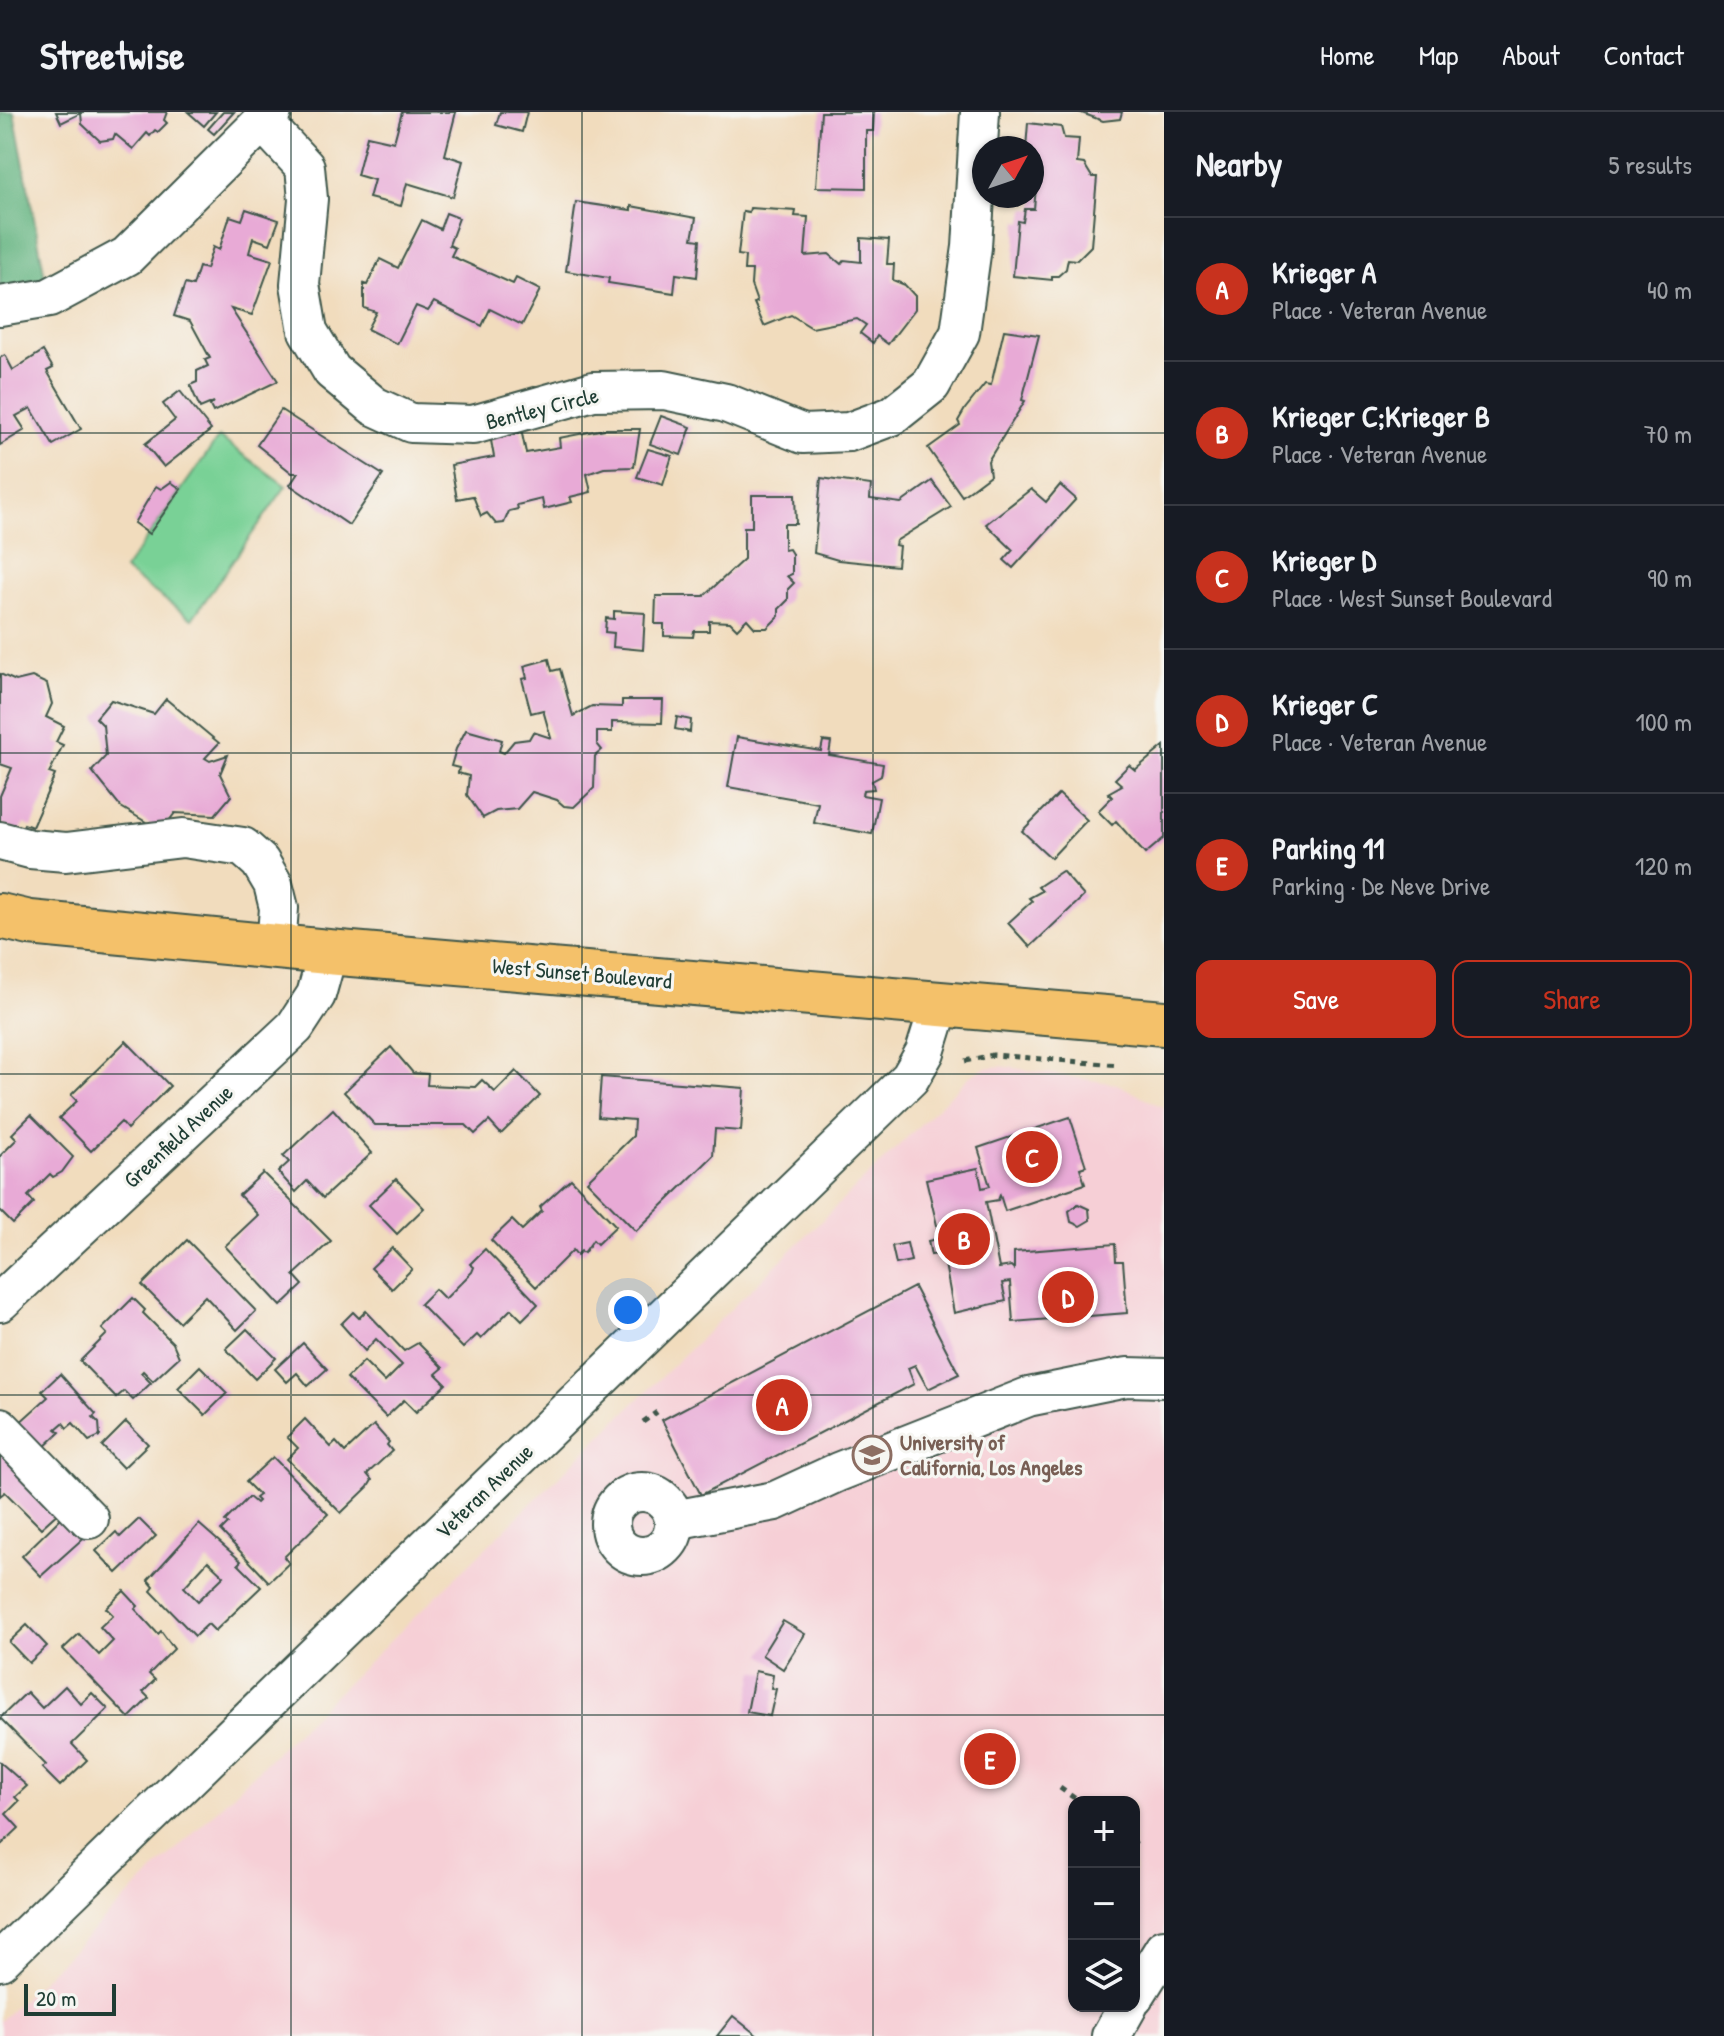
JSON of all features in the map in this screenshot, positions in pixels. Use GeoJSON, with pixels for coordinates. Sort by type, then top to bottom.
{"type":"FeatureCollection","features":[{"type":"Feature","properties":{"kind":"main road","name":"West Sunset Boulevard"},"geometry":{"type":"LineString","coordinates":[[0,916],[30,923],[328,952],[1164,1023]]}},
{"type":"Feature","properties":{"kind":"street","name":"Bentley Circle"},"geometry":{"type":"LineString","coordinates":[[268,117],[305,167],[308,199],[300,284],[308,331],[332,371],[374,406],[411,423],[473,425],[593,391],[664,390],[726,403],[803,434],[849,432],[892,416],[931,385],[960,333],[972,247],[980,112]]}},
{"type":"Feature","properties":{"kind":"street"},"geometry":{"type":"LineString","coordinates":[[0,306],[49,298],[127,256],[268,117]]}},
{"type":"Feature","properties":{"kind":"street"},"geometry":{"type":"LineString","coordinates":[[0,841],[30,849],[66,852],[183,838],[243,847],[260,862],[273,884],[279,908],[276,947]]}},
{"type":"Feature","properties":{"kind":"street","name":"Greenfield Avenue"},"geometry":{"type":"LineString","coordinates":[[0,1302],[295,1027],[316,995],[328,952]]}},
{"type":"Feature","properties":{"kind":"street","name":"Veteran Avenue"},"geometry":{"type":"LineString","coordinates":[[0,1961],[910,1078],[925,1052],[940,1004]]}},
{"type":"Feature","properties":{"kind":"street"},"geometry":{"type":"LineString","coordinates":[[674,1520],[775,1501],[853,1466],[1028,1397],[1127,1377],[1164,1378]]}},
{"type":"Feature","properties":{"kind":"street"},"geometry":{"type":"LineString","coordinates":[[0,1427],[89,1519]]}},
{"type":"Feature","properties":{"kind":"street"},"geometry":{"type":"LineString","coordinates":[[1140,1987],[1164,1949]]}},
{"type":"Feature","properties":{"kind":"street"},"geometry":{"type":"LineString","coordinates":[[1111,2036],[1125,2012]]}},
{"type":"Feature","properties":{"kind":"path"},"geometry":{"type":"LineString","coordinates":[[965,1061],[993,1055],[1119,1065]]}},
{"type":"Feature","properties":{"kind":"path"},"geometry":{"type":"LineString","coordinates":[[643,1422],[657,1412]]}},
{"type":"Feature","properties":{"kind":"path"},"geometry":{"type":"LineString","coordinates":[[1060,1788],[1071,1796]]}},
{"type":"Feature","properties":{"kind":"shaded area","name":"University of California, Los Angeles"},"geometry":{"type":"Polygon","coordinates":[[[1001,1066],[1117,1084],[1164,1108],[1164,2036],[0,2036],[0,2021],[970,1076],[984,1068],[1001,1066]]]}},
{"type":"Feature","properties":{"kind":"green space"},"geometry":{"type":"Polygon","coordinates":[[[0,112],[14,112],[49,298],[0,306],[0,112]]]}},
{"type":"Feature","properties":{"kind":"green space"},"geometry":{"type":"Polygon","coordinates":[[[219,437],[286,486],[192,619],[124,570],[219,437]]]}},
{"type":"Feature","properties":{"kind":"building"},"geometry":{"type":"Polygon","coordinates":[[[56,112],[167,112],[164,120],[167,123],[150,136],[147,133],[133,149],[115,134],[113,139],[100,141],[82,124],[81,113],[61,123],[56,112]]]}},
{"type":"Feature","properties":{"kind":"building"},"geometry":{"type":"Polygon","coordinates":[[[188,112],[216,112],[204,126],[188,112]]]}},
{"type":"Feature","properties":{"kind":"building"},"geometry":{"type":"Polygon","coordinates":[[[223,112],[234,112],[214,134],[208,129],[223,112]]]}},
{"type":"Feature","properties":{"kind":"building"},"geometry":{"type":"Polygon","coordinates":[[[402,112],[456,112],[445,155],[463,161],[453,197],[407,183],[401,206],[369,198],[374,180],[357,175],[367,136],[394,142],[402,112]]]}},
{"type":"Feature","properties":{"kind":"building"},"geometry":{"type":"Polygon","coordinates":[[[500,112],[527,112],[522,132],[496,125],[500,112]]]}},
{"type":"Feature","properties":{"kind":"building"},"geometry":{"type":"Polygon","coordinates":[[[821,112],[874,112],[873,131],[866,131],[866,188],[816,187],[821,112]]]}},
{"type":"Feature","properties":{"kind":"building"},"geometry":{"type":"Polygon","coordinates":[[[1079,112],[1122,112],[1120,119],[1103,121],[1079,112]]]}},
{"type":"Feature","properties":{"kind":"building"},"geometry":{"type":"Polygon","coordinates":[[[1028,123],[1061,127],[1064,138],[1079,139],[1077,163],[1084,164],[1092,177],[1097,177],[1091,246],[1077,260],[1068,259],[1066,269],[1058,276],[1052,276],[1052,280],[1013,276],[1018,221],[1023,222],[1025,209],[1044,208],[1044,136],[1027,136],[1028,123]]]}},
{"type":"Feature","properties":{"kind":"building"},"geometry":{"type":"Polygon","coordinates":[[[576,202],[631,210],[631,206],[696,218],[692,239],[700,240],[697,277],[676,274],[674,293],[608,283],[609,278],[566,271],[576,202]]]}},
{"type":"Feature","properties":{"kind":"building"},"geometry":{"type":"Polygon","coordinates":[[[750,208],[796,211],[795,216],[808,217],[805,256],[829,254],[841,264],[844,260],[861,262],[861,238],[889,240],[887,264],[894,264],[893,280],[905,285],[915,296],[915,309],[888,344],[877,336],[873,343],[860,333],[866,325],[857,319],[812,328],[791,315],[764,326],[754,303],[757,302],[751,285],[752,270],[744,270],[745,256],[738,255],[743,211],[749,212],[750,208]]]}},
{"type":"Feature","properties":{"kind":"building"},"geometry":{"type":"Polygon","coordinates":[[[246,209],[279,220],[270,244],[253,238],[249,253],[272,260],[252,315],[231,309],[278,381],[213,412],[210,406],[214,402],[200,408],[190,385],[197,382],[197,371],[208,366],[205,360],[210,358],[190,321],[174,316],[185,284],[193,286],[199,267],[206,269],[213,247],[219,250],[230,216],[242,220],[246,209]]]}},
{"type":"Feature","properties":{"kind":"building"},"geometry":{"type":"Polygon","coordinates":[[[446,213],[459,218],[449,245],[455,248],[451,256],[513,284],[516,278],[540,290],[522,325],[490,309],[482,326],[434,302],[428,311],[416,306],[397,344],[367,329],[376,312],[364,308],[364,284],[367,285],[380,259],[398,268],[422,220],[440,229],[446,213]]]}},
{"type":"Feature","properties":{"kind":"building"},"geometry":{"type":"Polygon","coordinates":[[[1004,330],[1039,335],[1022,400],[1025,401],[988,461],[990,475],[962,496],[928,448],[960,425],[958,421],[965,409],[985,384],[991,385],[1004,330]]]}},
{"type":"Feature","properties":{"kind":"building"},"geometry":{"type":"Polygon","coordinates":[[[43,351],[53,368],[47,371],[81,429],[53,445],[31,408],[16,416],[25,430],[0,445],[0,358],[5,355],[13,370],[43,351]]]}},
{"type":"Feature","properties":{"kind":"building"},"geometry":{"type":"Polygon","coordinates":[[[180,391],[211,430],[164,467],[145,444],[175,420],[163,404],[180,391]]]}},
{"type":"Feature","properties":{"kind":"building"},"geometry":{"type":"Polygon","coordinates":[[[281,410],[383,475],[349,525],[290,485],[298,473],[292,473],[257,445],[281,410]]]}},
{"type":"Feature","properties":{"kind":"building"},"geometry":{"type":"Polygon","coordinates":[[[661,416],[691,427],[681,455],[650,444],[661,416]]]}},
{"type":"Feature","properties":{"kind":"building"},"geometry":{"type":"Polygon","coordinates":[[[521,429],[526,453],[560,447],[559,438],[605,429],[640,429],[634,467],[604,468],[587,474],[591,492],[570,497],[572,502],[544,509],[542,499],[517,505],[518,509],[509,511],[504,523],[496,524],[487,513],[481,516],[473,496],[457,499],[451,465],[494,457],[490,435],[521,429]]]}},
{"type":"Feature","properties":{"kind":"building"},"geometry":{"type":"Polygon","coordinates":[[[648,449],[672,456],[663,485],[637,477],[648,449]]]}},
{"type":"Feature","properties":{"kind":"building"},"geometry":{"type":"Polygon","coordinates":[[[821,478],[871,485],[870,499],[901,503],[932,481],[951,507],[896,541],[895,545],[899,546],[897,566],[838,560],[814,553],[821,478]]]}},
{"type":"Feature","properties":{"kind":"building"},"geometry":{"type":"Polygon","coordinates":[[[171,482],[181,489],[149,534],[134,523],[156,486],[161,489],[171,482]]]}},
{"type":"Feature","properties":{"kind":"building"},"geometry":{"type":"Polygon","coordinates":[[[1060,485],[1076,499],[1013,568],[1004,560],[1013,550],[986,524],[1031,489],[1046,502],[1060,485]]]}},
{"type":"Feature","properties":{"kind":"building"},"geometry":{"type":"Polygon","coordinates":[[[752,495],[795,495],[796,524],[784,524],[784,550],[789,549],[792,554],[792,574],[787,576],[794,583],[788,589],[788,600],[779,609],[779,616],[767,628],[755,628],[747,619],[737,629],[730,622],[709,621],[709,631],[694,631],[693,637],[664,636],[664,624],[655,624],[656,596],[704,596],[744,559],[744,527],[752,527],[752,495]]]}},
{"type":"Feature","properties":{"kind":"building"},"geometry":{"type":"Polygon","coordinates":[[[614,611],[645,613],[643,650],[613,647],[614,633],[605,632],[606,618],[614,619],[614,611]]]}},
{"type":"Feature","properties":{"kind":"building"},"geometry":{"type":"Polygon","coordinates":[[[549,659],[552,671],[560,669],[573,716],[592,706],[622,707],[622,700],[663,700],[662,723],[612,722],[612,732],[597,732],[597,744],[602,750],[595,756],[594,788],[574,807],[564,806],[557,800],[532,792],[517,809],[496,811],[483,818],[467,795],[469,776],[458,773],[459,768],[451,766],[456,749],[466,730],[502,740],[499,751],[504,753],[514,741],[529,739],[533,732],[551,738],[543,710],[531,713],[522,679],[527,678],[524,666],[549,659]]]}},
{"type":"Feature","properties":{"kind":"building"},"geometry":{"type":"Polygon","coordinates":[[[0,674],[16,681],[32,677],[47,684],[52,704],[46,717],[64,726],[56,742],[63,745],[49,773],[55,775],[32,827],[24,824],[20,832],[0,823],[0,796],[12,768],[0,764],[0,674]]]}},
{"type":"Feature","properties":{"kind":"building"},"geometry":{"type":"Polygon","coordinates":[[[166,699],[219,743],[205,758],[210,761],[228,755],[220,774],[231,796],[215,815],[175,813],[161,831],[121,807],[92,771],[106,756],[103,725],[96,718],[111,700],[154,714],[166,699]]]}},
{"type":"Feature","properties":{"kind":"building"},"geometry":{"type":"Polygon","coordinates":[[[677,717],[691,720],[690,732],[675,729],[677,717]]]}},
{"type":"Feature","properties":{"kind":"building"},"geometry":{"type":"Polygon","coordinates":[[[737,737],[821,751],[823,741],[831,742],[829,755],[883,764],[881,776],[872,781],[874,789],[863,790],[862,795],[879,798],[872,834],[814,823],[818,803],[728,787],[737,737]]]}},
{"type":"Feature","properties":{"kind":"building"},"geometry":{"type":"Polygon","coordinates":[[[1164,746],[1164,838],[1145,854],[1116,821],[1112,825],[1098,811],[1112,797],[1108,793],[1122,785],[1115,779],[1129,765],[1135,770],[1164,746]]]}},
{"type":"Feature","properties":{"kind":"building"},"geometry":{"type":"Polygon","coordinates":[[[1059,794],[1087,820],[1051,858],[1022,831],[1059,794]]]}},
{"type":"Feature","properties":{"kind":"building"},"geometry":{"type":"Polygon","coordinates":[[[1062,871],[1084,896],[1030,947],[1008,923],[1032,901],[1029,898],[1042,891],[1038,887],[1062,871]]]}},
{"type":"Feature","properties":{"kind":"building"},"geometry":{"type":"Polygon","coordinates":[[[126,1041],[170,1086],[127,1129],[121,1122],[91,1151],[59,1118],[77,1101],[71,1095],[126,1041]]]}},
{"type":"Feature","properties":{"kind":"building"},"geometry":{"type":"Polygon","coordinates":[[[391,1047],[413,1073],[428,1074],[427,1085],[475,1087],[482,1080],[495,1092],[516,1071],[540,1096],[501,1134],[489,1121],[475,1134],[466,1125],[375,1125],[344,1092],[391,1047]]]}},
{"type":"Feature","properties":{"kind":"building"},"geometry":{"type":"Polygon","coordinates":[[[601,1077],[744,1088],[741,1131],[715,1129],[713,1156],[636,1231],[587,1181],[633,1136],[634,1120],[598,1117],[601,1077]]]}},
{"type":"Feature","properties":{"kind":"building"},"geometry":{"type":"Polygon","coordinates":[[[333,1109],[372,1153],[323,1198],[307,1181],[296,1192],[278,1172],[289,1162],[283,1156],[333,1109]]]}},
{"type":"Feature","properties":{"kind":"building"},"geometry":{"type":"Polygon","coordinates":[[[31,1115],[73,1157],[62,1172],[53,1177],[50,1174],[28,1196],[34,1203],[13,1224],[0,1211],[0,1156],[17,1139],[12,1134],[31,1115]]]}},
{"type":"Feature","properties":{"kind":"building"},"geometry":{"type":"Polygon","coordinates":[[[1070,1117],[1086,1166],[1080,1168],[1085,1184],[1005,1211],[1000,1195],[998,1200],[986,1202],[999,1268],[1011,1266],[1014,1269],[1014,1252],[1115,1244],[1116,1261],[1123,1261],[1127,1313],[1013,1322],[1010,1282],[1002,1283],[1006,1301],[954,1313],[943,1253],[931,1255],[928,1241],[940,1238],[926,1179],[978,1168],[982,1188],[990,1186],[978,1148],[1070,1117]]]}},
{"type":"Feature","properties":{"kind":"building"},"geometry":{"type":"Polygon","coordinates":[[[263,1173],[331,1241],[294,1275],[303,1285],[281,1306],[225,1246],[258,1215],[239,1195],[263,1173]]]}},
{"type":"Feature","properties":{"kind":"building"},"geometry":{"type":"Polygon","coordinates":[[[396,1179],[424,1208],[397,1234],[369,1205],[396,1179]]]}},
{"type":"Feature","properties":{"kind":"building"},"geometry":{"type":"Polygon","coordinates":[[[571,1179],[616,1226],[597,1244],[593,1240],[584,1253],[581,1251],[577,1255],[573,1250],[536,1287],[491,1240],[512,1220],[522,1230],[542,1211],[540,1207],[571,1179]]]}},
{"type":"Feature","properties":{"kind":"building"},"geometry":{"type":"Polygon","coordinates":[[[1078,1204],[1089,1209],[1090,1220],[1080,1226],[1071,1222],[1069,1211],[1078,1204]]]}},
{"type":"Feature","properties":{"kind":"building"},"geometry":{"type":"Polygon","coordinates":[[[187,1240],[256,1311],[237,1330],[205,1296],[179,1322],[142,1285],[187,1240]]]}},
{"type":"Feature","properties":{"kind":"building"},"geometry":{"type":"Polygon","coordinates":[[[907,1243],[911,1261],[896,1264],[892,1246],[907,1243]]]}},
{"type":"Feature","properties":{"kind":"building"},"geometry":{"type":"Polygon","coordinates":[[[392,1248],[412,1269],[392,1289],[371,1268],[392,1248]]]}},
{"type":"Feature","properties":{"kind":"building"},"geometry":{"type":"Polygon","coordinates":[[[485,1249],[538,1304],[522,1320],[511,1309],[481,1339],[477,1335],[463,1348],[420,1304],[435,1289],[445,1299],[472,1272],[474,1267],[470,1264],[485,1249]]]}},
{"type":"Feature","properties":{"kind":"building"},"geometry":{"type":"Polygon","coordinates":[[[914,1287],[959,1374],[928,1389],[915,1365],[908,1368],[914,1384],[701,1495],[662,1420],[914,1287]]]}},
{"type":"Feature","properties":{"kind":"building"},"geometry":{"type":"Polygon","coordinates":[[[133,1298],[145,1310],[143,1313],[173,1343],[179,1357],[153,1381],[143,1371],[141,1373],[151,1383],[133,1400],[124,1391],[116,1398],[80,1361],[107,1334],[102,1329],[133,1298]]]}},
{"type":"Feature","properties":{"kind":"building"},"geometry":{"type":"Polygon","coordinates":[[[366,1311],[404,1351],[418,1343],[443,1368],[436,1374],[446,1384],[416,1412],[404,1400],[386,1417],[347,1378],[364,1361],[385,1382],[402,1365],[376,1339],[365,1351],[341,1324],[353,1312],[359,1318],[366,1311]]]}},
{"type":"Feature","properties":{"kind":"building"},"geometry":{"type":"Polygon","coordinates":[[[247,1329],[276,1358],[255,1379],[226,1349],[247,1329]]]}},
{"type":"Feature","properties":{"kind":"building"},"geometry":{"type":"Polygon","coordinates":[[[303,1343],[327,1369],[308,1386],[297,1373],[287,1382],[275,1369],[303,1343]]]}},
{"type":"Feature","properties":{"kind":"building"},"geometry":{"type":"Polygon","coordinates":[[[200,1366],[227,1393],[205,1415],[178,1388],[200,1366]]]}},
{"type":"Feature","properties":{"kind":"building"},"geometry":{"type":"Polygon","coordinates":[[[60,1374],[96,1414],[93,1417],[99,1423],[100,1436],[89,1441],[73,1423],[67,1428],[63,1423],[56,1429],[60,1432],[42,1449],[18,1424],[48,1397],[42,1391],[60,1374]]]}},
{"type":"Feature","properties":{"kind":"building"},"geometry":{"type":"Polygon","coordinates":[[[305,1419],[331,1447],[336,1442],[345,1452],[374,1425],[389,1442],[387,1445],[392,1451],[367,1474],[372,1480],[368,1487],[341,1513],[287,1459],[298,1448],[287,1437],[305,1419]]]}},
{"type":"Feature","properties":{"kind":"building"},"geometry":{"type":"Polygon","coordinates":[[[126,1422],[148,1444],[123,1468],[102,1446],[126,1422]]]}},
{"type":"Feature","properties":{"kind":"building"},"geometry":{"type":"Polygon","coordinates":[[[0,1439],[89,1533],[41,1576],[22,1556],[64,1515],[60,1511],[41,1528],[5,1492],[0,1496],[0,1439]]]}},
{"type":"Feature","properties":{"kind":"building"},"geometry":{"type":"Polygon","coordinates":[[[273,1457],[328,1514],[284,1557],[289,1563],[269,1582],[221,1531],[228,1524],[225,1521],[249,1497],[256,1503],[258,1501],[255,1498],[259,1495],[246,1482],[273,1457]]]}},
{"type":"Feature","properties":{"kind":"building"},"geometry":{"type":"Polygon","coordinates":[[[139,1519],[156,1536],[117,1573],[96,1551],[116,1532],[120,1537],[139,1519]]]}},
{"type":"Feature","properties":{"kind":"building"},"geometry":{"type":"Polygon","coordinates":[[[199,1524],[241,1561],[238,1564],[261,1587],[215,1631],[208,1624],[195,1636],[151,1591],[154,1587],[148,1580],[199,1524]],[[208,1561],[184,1587],[198,1601],[224,1576],[208,1561]]]}},
{"type":"Feature","properties":{"kind":"building"},"geometry":{"type":"Polygon","coordinates":[[[124,1591],[138,1606],[135,1609],[158,1634],[161,1631],[174,1649],[149,1674],[155,1680],[143,1692],[149,1698],[129,1718],[63,1649],[79,1634],[99,1655],[113,1641],[100,1627],[113,1615],[106,1608],[124,1591]]]}},
{"type":"Feature","properties":{"kind":"building"},"geometry":{"type":"Polygon","coordinates":[[[783,1621],[805,1634],[783,1669],[762,1655],[783,1621]]]}},
{"type":"Feature","properties":{"kind":"building"},"geometry":{"type":"Polygon","coordinates":[[[27,1625],[47,1646],[29,1663],[9,1642],[27,1625]]]}},
{"type":"Feature","properties":{"kind":"building"},"geometry":{"type":"Polygon","coordinates":[[[755,1671],[773,1675],[771,1688],[776,1689],[770,1716],[747,1712],[755,1671]]]}},
{"type":"Feature","properties":{"kind":"building"},"geometry":{"type":"Polygon","coordinates":[[[65,1686],[81,1704],[92,1693],[108,1709],[72,1744],[87,1760],[60,1786],[42,1768],[46,1765],[0,1718],[27,1692],[42,1708],[65,1686]]]}},
{"type":"Feature","properties":{"kind":"building"},"geometry":{"type":"Polygon","coordinates":[[[0,1762],[27,1786],[15,1797],[19,1801],[6,1814],[19,1828],[0,1846],[0,1762]]]}},
{"type":"Feature","properties":{"kind":"building"},"geometry":{"type":"Polygon","coordinates":[[[733,2016],[758,2036],[717,2036],[733,2016]]]}},
{"type":"Feature","properties":{"kind":"place","name":"Krieger D"},"geometry":{"type":"Point","coordinates":[1032,1157]}},
{"type":"Feature","properties":{"kind":"place","name":"Krieger C;Krieger B"},"geometry":{"type":"Point","coordinates":[964,1239]}},
{"type":"Feature","properties":{"kind":"place","name":"Krieger C"},"geometry":{"type":"Point","coordinates":[1068,1297]}},
{"type":"Feature","properties":{"kind":"place","name":"Krieger A"},"geometry":{"type":"Point","coordinates":[782,1405]}},
{"type":"Feature","properties":{"kind":"place","name":"University of California, Los Angeles"},"geometry":{"type":"Point","coordinates":[872,1455]}},
{"type":"Feature","properties":{"kind":"place","name":"Parking 11"},"geometry":{"type":"Point","coordinates":[990,1759]}}]}
